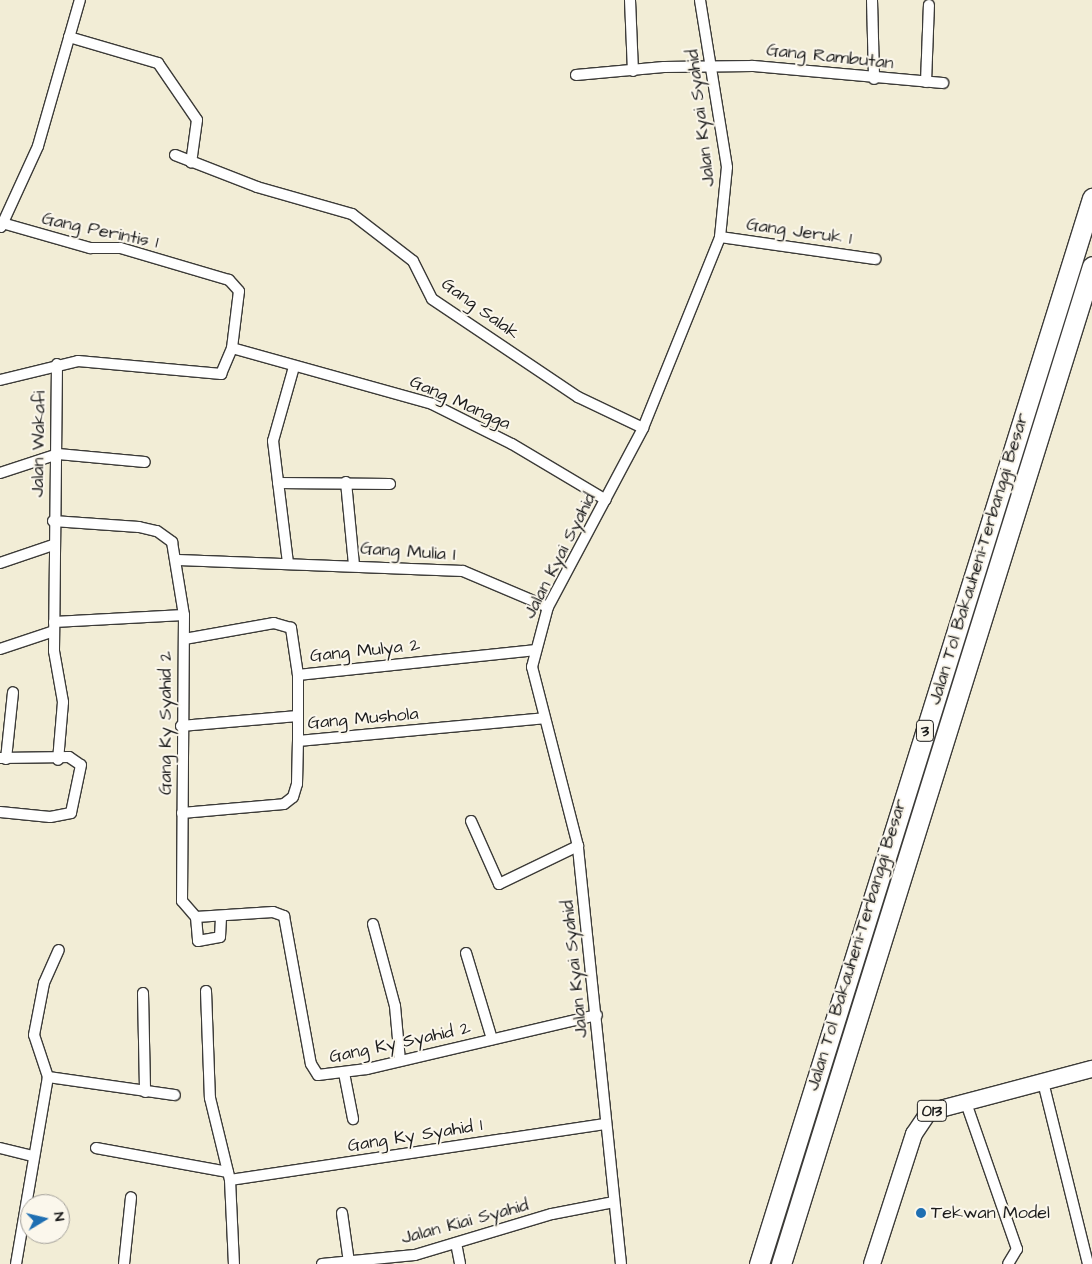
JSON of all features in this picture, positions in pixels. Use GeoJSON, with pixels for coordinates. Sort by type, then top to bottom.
{"type":"FeatureCollection","features":[{"type":"Feature","properties":{"kind":"highway","name":"Jalan Tol Bakauheni–Terbanggi Besar"},"geometry":{"type":"LineString","coordinates":[[760,1264],[1092,198]]}},
{"type":"Feature","properties":{"kind":"highway","name":"Jalan Tol Bakauheni–Terbanggi Besar"},"geometry":{"type":"LineString","coordinates":[[781,1264],[1092,266]]}},
{"type":"Feature","properties":{"kind":"main road","name":"013"},"geometry":{"type":"LineString","coordinates":[[872,1264],[920,1122],[929,1112],[965,1100],[1092,1069]]}},
{"type":"Feature","properties":{"kind":"street"},"geometry":{"type":"LineString","coordinates":[[2,220],[38,146],[80,0]]}},
{"type":"Feature","properties":{"kind":"street"},"geometry":{"type":"LineString","coordinates":[[630,0],[634,71]]}},
{"type":"Feature","properties":{"kind":"street","name":"Jalan Kyai Syahid"},"geometry":{"type":"LineString","coordinates":[[621,1264],[605,1124],[597,1014],[578,846],[532,667],[534,650],[548,607],[643,428],[720,237],[727,167],[713,68],[700,0]]}},
{"type":"Feature","properties":{"kind":"street"},"geometry":{"type":"LineString","coordinates":[[872,0],[874,79]]}},
{"type":"Feature","properties":{"kind":"street"},"geometry":{"type":"LineString","coordinates":[[926,82],[929,5]]}},
{"type":"Feature","properties":{"kind":"street"},"geometry":{"type":"LineString","coordinates":[[69,37],[158,63],[197,120],[191,163]]}},
{"type":"Feature","properties":{"kind":"street","name":"Gang Rambutan"},"geometry":{"type":"LineString","coordinates":[[576,76],[634,71],[773,67],[874,79],[943,83]]}},
{"type":"Feature","properties":{"kind":"street","name":"Gang Salak"},"geometry":{"type":"LineString","coordinates":[[175,154],[191,163],[352,214],[413,261],[432,299],[578,397],[643,428]]}},
{"type":"Feature","properties":{"kind":"street","name":"Gang Perintis 1"},"geometry":{"type":"LineString","coordinates":[[2,220],[90,248],[120,248],[235,282],[239,291],[232,348]]}},
{"type":"Feature","properties":{"kind":"street","name":"Gang Jeruk 1"},"geometry":{"type":"LineString","coordinates":[[720,237],[875,258]]}},
{"type":"Feature","properties":{"kind":"street"},"geometry":{"type":"LineString","coordinates":[[0,380],[57,364],[98,361],[214,376],[226,368],[232,348]]}},
{"type":"Feature","properties":{"kind":"street","name":"Gang Mangga"},"geometry":{"type":"LineString","coordinates":[[232,348],[294,367],[379,386],[432,404],[606,500]]}},
{"type":"Feature","properties":{"kind":"street","name":"Jalan Wakafi"},"geometry":{"type":"LineString","coordinates":[[57,364],[58,454],[53,521],[157,531],[172,542],[178,560],[184,615]]}},
{"type":"Feature","properties":{"kind":"street"},"geometry":{"type":"LineString","coordinates":[[288,563],[273,441],[294,367]]}},
{"type":"Feature","properties":{"kind":"street"},"geometry":{"type":"LineString","coordinates":[[0,473],[58,454],[145,462]]}},
{"type":"Feature","properties":{"kind":"street"},"geometry":{"type":"LineString","coordinates":[[278,483],[346,482],[390,484]]}},
{"type":"Feature","properties":{"kind":"street"},"geometry":{"type":"LineString","coordinates":[[346,482],[354,564]]}},
{"type":"Feature","properties":{"kind":"street"},"geometry":{"type":"LineString","coordinates":[[53,521],[54,627],[64,702],[58,760]]}},
{"type":"Feature","properties":{"kind":"street"},"geometry":{"type":"LineString","coordinates":[[0,563],[53,545]]}},
{"type":"Feature","properties":{"kind":"street","name":"Gang Mulia I"},"geometry":{"type":"LineString","coordinates":[[178,560],[354,564],[463,571],[548,607]]}},
{"type":"Feature","properties":{"kind":"street"},"geometry":{"type":"LineString","coordinates":[[0,650],[54,627],[184,615]]}},
{"type":"Feature","properties":{"kind":"street","name":"Gang Ky Syahid 2"},"geometry":{"type":"LineString","coordinates":[[184,615],[180,891],[186,910],[196,917],[273,912],[284,916],[311,1064],[318,1075],[344,1073],[400,1061],[597,1014]]}},
{"type":"Feature","properties":{"kind":"street","name":"Gang Mulya 2"},"geometry":{"type":"LineString","coordinates":[[184,639],[283,624],[295,634],[298,675],[534,650]]}},
{"type":"Feature","properties":{"kind":"street"},"geometry":{"type":"LineString","coordinates":[[298,675],[298,716]]}},
{"type":"Feature","properties":{"kind":"street"},"geometry":{"type":"LineString","coordinates":[[0,812],[50,817],[71,813],[81,765],[74,758],[58,760],[3,758],[12,692]]}},
{"type":"Feature","properties":{"kind":"street","name":"Gang Mushola"},"geometry":{"type":"LineString","coordinates":[[181,726],[298,716],[298,742],[544,718]]}},
{"type":"Feature","properties":{"kind":"street"},"geometry":{"type":"LineString","coordinates":[[182,813],[284,804],[293,796],[297,784],[298,742]]}},
{"type":"Feature","properties":{"kind":"street"},"geometry":{"type":"LineString","coordinates":[[471,821],[499,884],[578,846]]}},
{"type":"Feature","properties":{"kind":"street"},"geometry":{"type":"LineString","coordinates":[[196,917],[198,941],[220,937],[221,916]]}},
{"type":"Feature","properties":{"kind":"street"},"geometry":{"type":"LineString","coordinates":[[373,924],[395,1006],[400,1061]]}},
{"type":"Feature","properties":{"kind":"street"},"geometry":{"type":"LineString","coordinates":[[16,1264],[48,1077],[34,1035],[44,983],[59,950]]}},
{"type":"Feature","properties":{"kind":"street"},"geometry":{"type":"LineString","coordinates":[[466,953],[492,1039]]}},
{"type":"Feature","properties":{"kind":"street"},"geometry":{"type":"LineString","coordinates":[[206,992],[210,1098],[229,1176],[234,1264]]}},
{"type":"Feature","properties":{"kind":"street"},"geometry":{"type":"LineString","coordinates":[[143,993],[145,1092]]}},
{"type":"Feature","properties":{"kind":"street"},"geometry":{"type":"LineString","coordinates":[[344,1073],[353,1119]]}},
{"type":"Feature","properties":{"kind":"street"},"geometry":{"type":"LineString","coordinates":[[48,1077],[175,1095]]}},
{"type":"Feature","properties":{"kind":"street"},"geometry":{"type":"LineString","coordinates":[[1043,1082],[1088,1264]]}},
{"type":"Feature","properties":{"kind":"street"},"geometry":{"type":"LineString","coordinates":[[965,1100],[1018,1249],[1008,1264]]}},
{"type":"Feature","properties":{"kind":"street","name":"Gang Ky Syahid 1"},"geometry":{"type":"LineString","coordinates":[[96,1148],[229,1176],[605,1124]]}},
{"type":"Feature","properties":{"kind":"street"},"geometry":{"type":"LineString","coordinates":[[0,1148],[33,1156]]}},
{"type":"Feature","properties":{"kind":"street"},"geometry":{"type":"LineString","coordinates":[[124,1264],[131,1197]]}},
{"type":"Feature","properties":{"kind":"street","name":"Jalan Kiai Syahid"},"geometry":{"type":"LineString","coordinates":[[322,1264],[415,1255],[552,1214],[614,1202]]}},
{"type":"Feature","properties":{"kind":"street"},"geometry":{"type":"LineString","coordinates":[[342,1213],[349,1262]]}},
{"type":"Feature","properties":{"kind":"street"},"geometry":{"type":"LineString","coordinates":[[456,1243],[460,1264]]}},
{"type":"Feature","properties":{"kind":"place","name":"Tekwan Model"},"geometry":{"type":"Point","coordinates":[921,1213]}}]}
